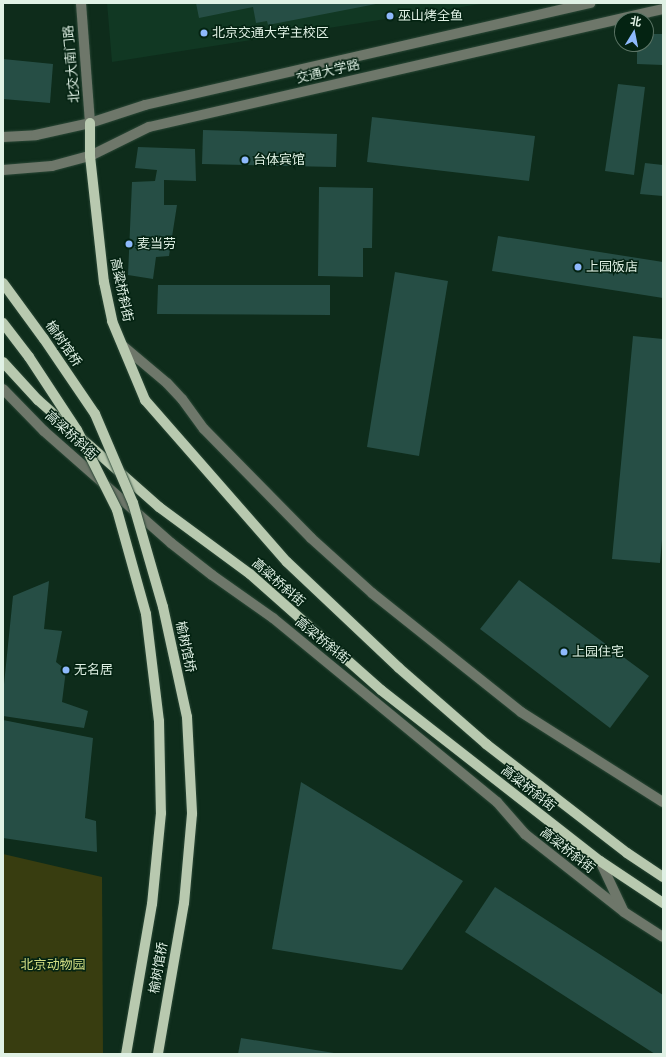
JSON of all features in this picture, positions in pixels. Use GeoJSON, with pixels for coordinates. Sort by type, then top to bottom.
{"type":"FeatureCollection","features":[{"type":"Feature","properties":{"kind":"main road","name":"高粱桥斜街"},"geometry":{"type":"LineString","coordinates":[[90,123],[90,156],[104,282],[112,321],[145,400],[287,562],[399,668],[486,744],[627,853],[663,877]]}},
{"type":"Feature","properties":{"kind":"main road","name":"榆树馆桥"},"geometry":{"type":"LineString","coordinates":[[3,283],[44,339],[95,414],[134,503],[163,607],[187,717],[191,822],[184,903],[158,1054]]}},
{"type":"Feature","properties":{"kind":"main road","name":"榆树馆桥"},"geometry":{"type":"LineString","coordinates":[[3,324],[29,357],[77,430],[117,510],[146,614],[159,721],[161,813],[152,904],[126,1054]]}},
{"type":"Feature","properties":{"kind":"main road","name":"高粱桥斜街"},"geometry":{"type":"LineString","coordinates":[[3,362],[38,400],[159,507],[250,574],[381,690],[600,861]]}},
{"type":"Feature","properties":{"kind":"main road","name":"高梁桥斜街"},"geometry":{"type":"LineString","coordinates":[[600,861],[663,903]]}},
{"type":"Feature","properties":{"kind":"street","name":"北交大南门路"},"geometry":{"type":"LineString","coordinates":[[81,3],[90,123]]}},
{"type":"Feature","properties":{"kind":"street","name":"交通大学路"},"geometry":{"type":"LineString","coordinates":[[3,137],[36,135],[90,123],[145,105],[590,3]]}},
{"type":"Feature","properties":{"kind":"street","name":"交通大学路"},"geometry":{"type":"LineString","coordinates":[[3,170],[52,166],[90,156],[149,126],[663,9]]}},
{"type":"Feature","properties":{"kind":"street"},"geometry":{"type":"LineString","coordinates":[[123,346],[167,383],[182,399],[204,429],[300,527],[372,593],[521,712],[663,802]]}},
{"type":"Feature","properties":{"kind":"street","name":"高梁桥斜街"},"geometry":{"type":"LineString","coordinates":[[3,389],[44,431],[171,542],[212,575],[285,627],[498,802],[525,834],[624,912],[663,937]]}},
{"type":"Feature","properties":{"kind":"street","name":"高梁桥斜街"},"geometry":{"type":"LineString","coordinates":[[600,861],[624,912]]}},
{"type":"Feature","properties":{"kind":"shaded area","name":"北京交通大学主校区"},"geometry":{"type":"Polygon","coordinates":[[[107,3],[487,3],[112,62],[107,3]]]}},
{"type":"Feature","properties":{"kind":"green space","name":"北京动物园"},"geometry":{"type":"Polygon","coordinates":[[[3,854],[102,877],[103,1054],[3,1054],[3,854]]]}},
{"type":"Feature","properties":{"kind":"building"},"geometry":{"type":"Polygon","coordinates":[[[196,3],[376,4],[268,25],[267,21],[256,23],[253,7],[199,18],[196,3]]]}},
{"type":"Feature","properties":{"kind":"building"},"geometry":{"type":"Polygon","coordinates":[[[654,34],[663,34],[663,65],[637,64],[637,52],[654,52],[654,34]]]}},
{"type":"Feature","properties":{"kind":"building"},"geometry":{"type":"Polygon","coordinates":[[[3,59],[53,64],[50,103],[3,99],[3,59]]]}},
{"type":"Feature","properties":{"kind":"building"},"geometry":{"type":"Polygon","coordinates":[[[618,84],[645,87],[634,175],[605,171],[618,84]]]}},
{"type":"Feature","properties":{"kind":"building"},"geometry":{"type":"Polygon","coordinates":[[[372,117],[535,136],[529,181],[367,162],[372,117]]]}},
{"type":"Feature","properties":{"kind":"building"},"geometry":{"type":"Polygon","coordinates":[[[203,130],[337,134],[336,167],[202,164],[203,130]]]}},
{"type":"Feature","properties":{"kind":"building"},"geometry":{"type":"Polygon","coordinates":[[[138,147],[195,149],[196,181],[164,180],[164,205],[177,205],[169,256],[156,257],[153,279],[128,275],[132,182],[155,181],[157,170],[135,168],[138,147]]]}},
{"type":"Feature","properties":{"kind":"building"},"geometry":{"type":"Polygon","coordinates":[[[645,163],[663,165],[663,196],[640,194],[645,163]]]}},
{"type":"Feature","properties":{"kind":"building"},"geometry":{"type":"Polygon","coordinates":[[[319,187],[373,188],[372,248],[363,248],[363,277],[318,276],[319,187]]]}},
{"type":"Feature","properties":{"kind":"building","name":"上园饭店"},"geometry":{"type":"Polygon","coordinates":[[[498,236],[663,262],[663,298],[492,271],[498,236]]]}},
{"type":"Feature","properties":{"kind":"building"},"geometry":{"type":"Polygon","coordinates":[[[395,272],[448,281],[419,456],[367,447],[395,272]]]}},
{"type":"Feature","properties":{"kind":"building"},"geometry":{"type":"Polygon","coordinates":[[[158,285],[330,285],[330,315],[157,314],[158,285]]]}},
{"type":"Feature","properties":{"kind":"building"},"geometry":{"type":"Polygon","coordinates":[[[633,336],[663,339],[663,528],[660,563],[612,559],[633,336]]]}},
{"type":"Feature","properties":{"kind":"building","name":"上园住宅"},"geometry":{"type":"Polygon","coordinates":[[[519,580],[649,676],[610,728],[480,629],[519,580]]]}},
{"type":"Feature","properties":{"kind":"building"},"geometry":{"type":"Polygon","coordinates":[[[49,581],[44,629],[62,631],[56,662],[66,670],[62,702],[88,711],[84,728],[3,716],[3,694],[13,596],[49,581]]]}},
{"type":"Feature","properties":{"kind":"building"},"geometry":{"type":"Polygon","coordinates":[[[3,720],[93,738],[85,818],[96,821],[97,852],[3,838],[3,720]]]}},
{"type":"Feature","properties":{"kind":"building"},"geometry":{"type":"Polygon","coordinates":[[[301,782],[463,881],[402,970],[272,949],[301,782]]]}},
{"type":"Feature","properties":{"kind":"building"},"geometry":{"type":"Polygon","coordinates":[[[495,887],[663,995],[663,1054],[655,1054],[465,932],[495,887]]]}},
{"type":"Feature","properties":{"kind":"building"},"geometry":{"type":"Polygon","coordinates":[[[241,1038],[334,1053],[334,1054],[238,1054],[241,1038]]]}},
{"type":"Feature","properties":{"kind":"place","name":"巫山烤全鱼"},"geometry":{"type":"Point","coordinates":[390,16]}},
{"type":"Feature","properties":{"kind":"place","name":"北京交通大学主校区"},"geometry":{"type":"Point","coordinates":[204,33]}},
{"type":"Feature","properties":{"kind":"place","name":"台体宾馆"},"geometry":{"type":"Point","coordinates":[245,160]}},
{"type":"Feature","properties":{"kind":"place","name":"麦当劳"},"geometry":{"type":"Point","coordinates":[129,244]}},
{"type":"Feature","properties":{"kind":"place","name":"上园饭店"},"geometry":{"type":"Point","coordinates":[578,267]}},
{"type":"Feature","properties":{"kind":"place","name":"上园住宅"},"geometry":{"type":"Point","coordinates":[564,652]}},
{"type":"Feature","properties":{"kind":"place","name":"无名居"},"geometry":{"type":"Point","coordinates":[66,670]}}]}
